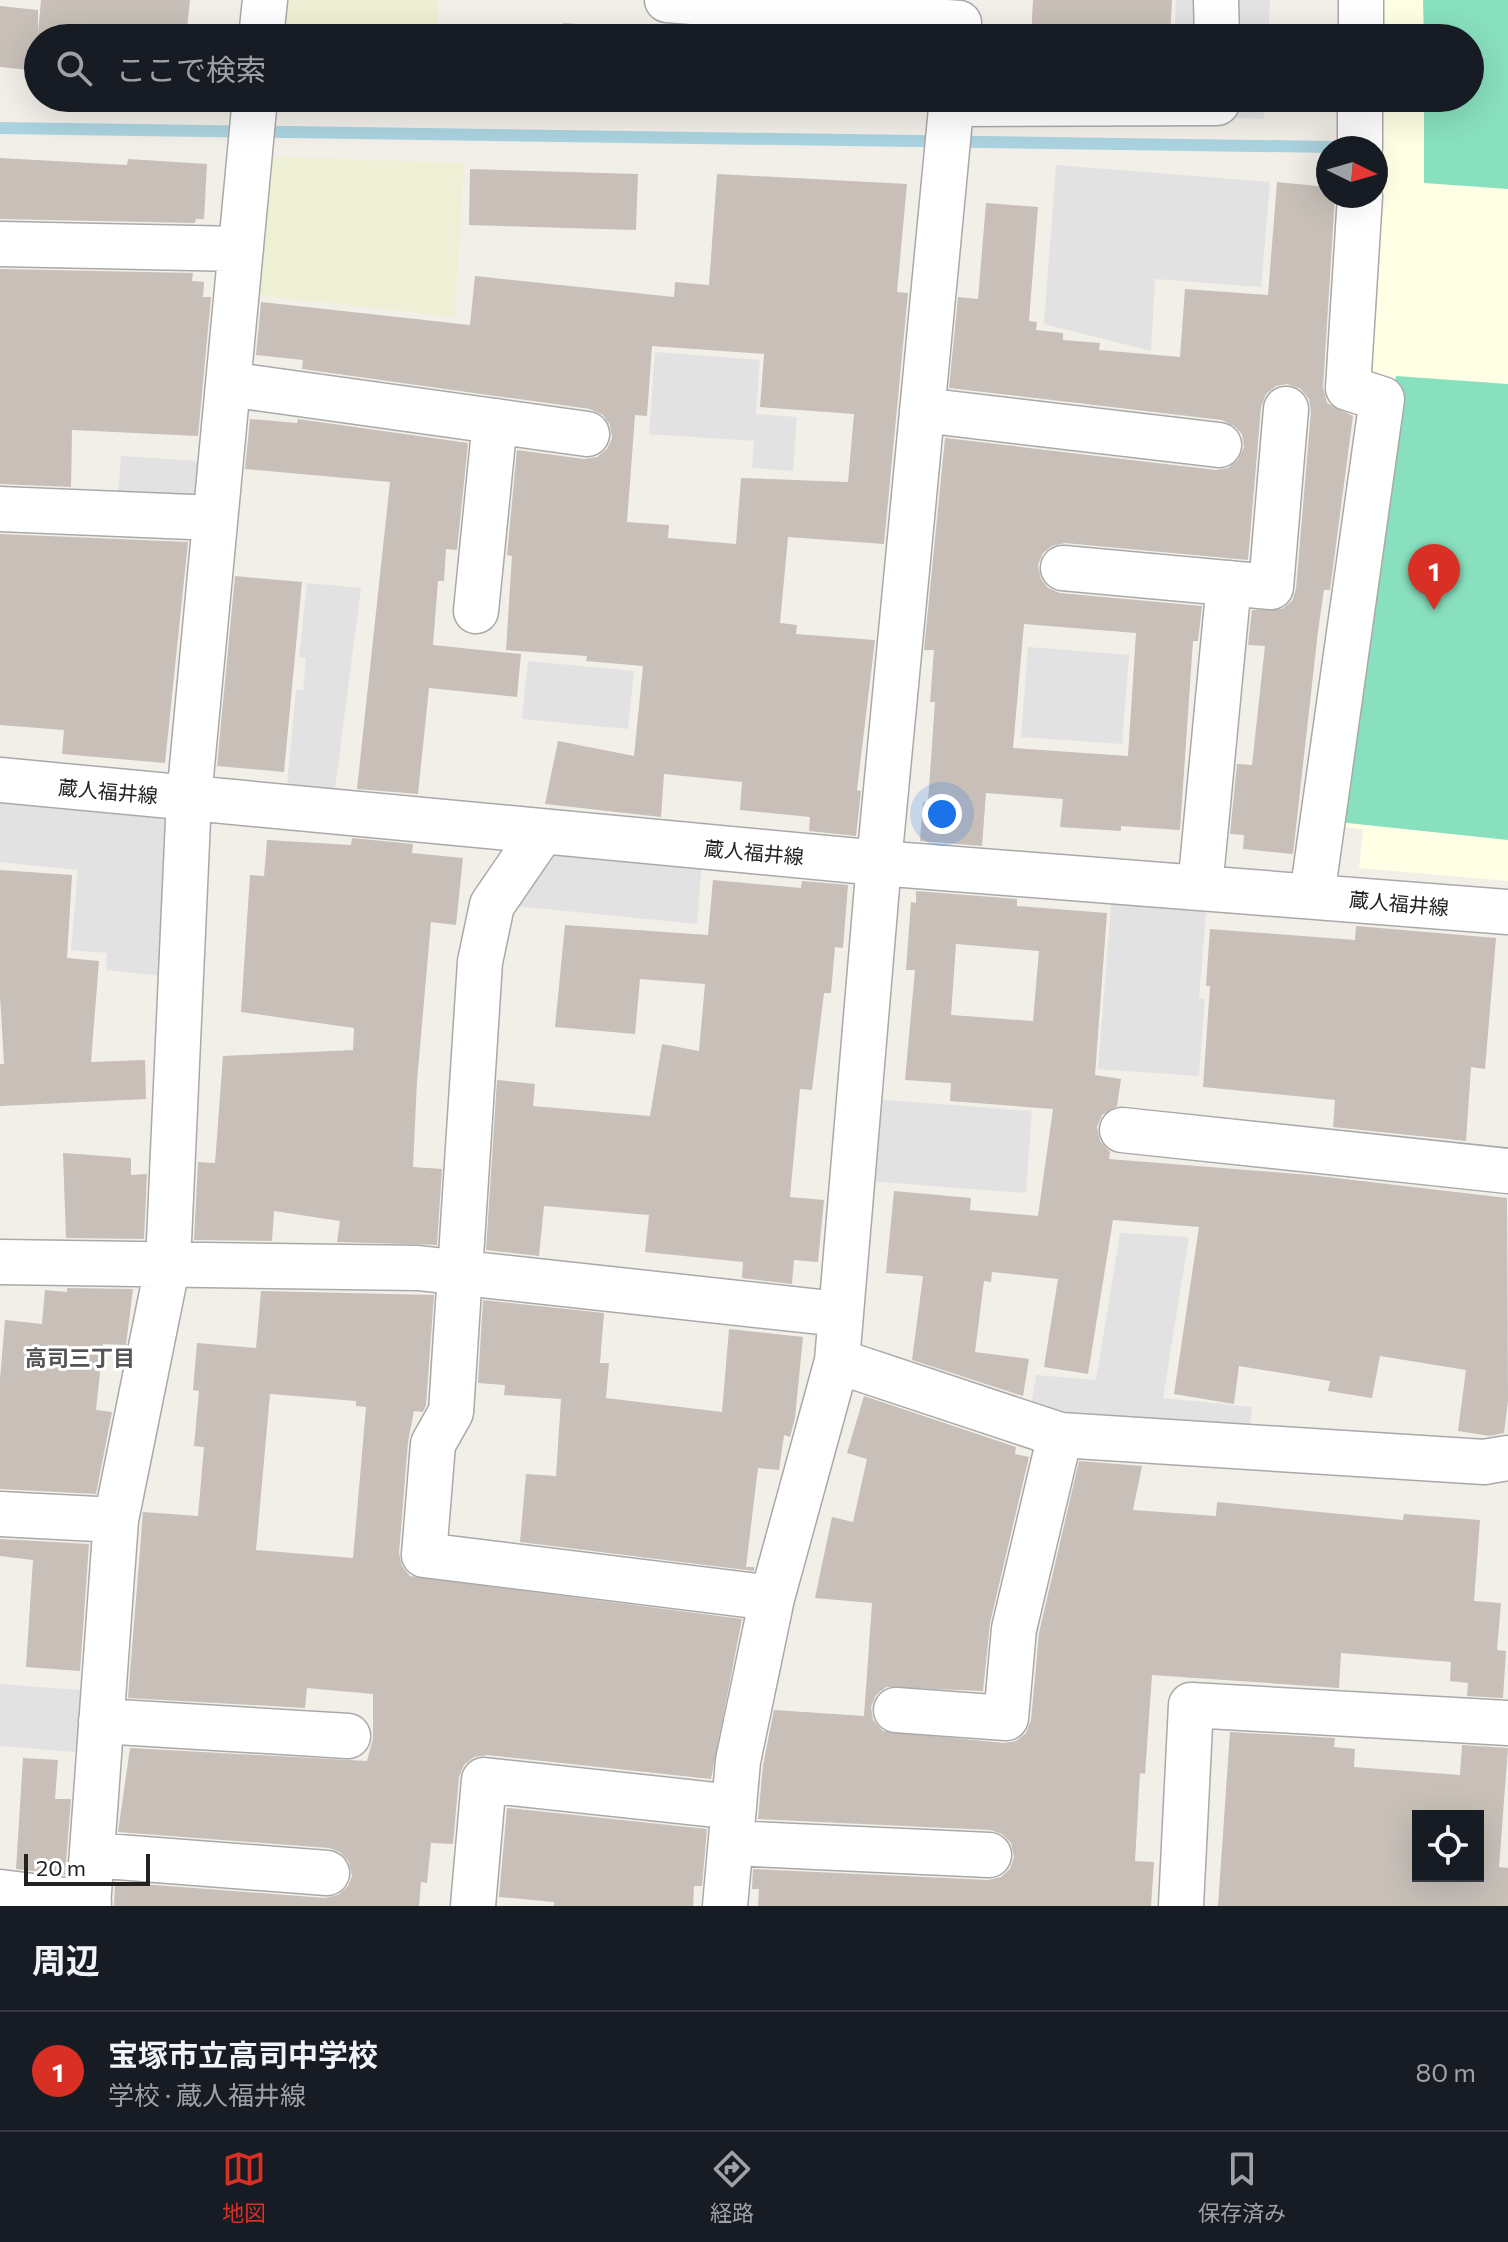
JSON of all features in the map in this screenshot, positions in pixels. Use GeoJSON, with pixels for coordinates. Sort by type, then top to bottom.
{"type":"FeatureCollection","features":[{"type":"Feature","properties":{"kind":"street"},"geometry":{"type":"LineString","coordinates":[[262,24],[265,0]]}},
{"type":"Feature","properties":{"kind":"street"},"geometry":{"type":"LineString","coordinates":[[667,0],[959,20]]}},
{"type":"Feature","properties":{"kind":"street"},"geometry":{"type":"LineString","coordinates":[[1216,0],[1217,24]]}},
{"type":"Feature","properties":{"kind":"street"},"geometry":{"type":"LineString","coordinates":[[1361,0],[1361,24]]}},
{"type":"Feature","properties":{"kind":"street"},"geometry":{"type":"LineString","coordinates":[[725,1906],[738,1761],[772,1598],[837,1361],[879,863],[949,122],[1090,112]]}},
{"type":"Feature","properties":{"kind":"street"},"geometry":{"type":"LineString","coordinates":[[1360,112],[1360,136]]}},
{"type":"Feature","properties":{"kind":"street"},"geometry":{"type":"LineString","coordinates":[[0,1892],[89,1904],[116,1520],[168,1263],[189,798],[253,120]]}},
{"type":"Feature","properties":{"kind":"street"},"geometry":{"type":"LineString","coordinates":[[1312,896],[1382,399],[1348,388],[1359,208]]}},
{"type":"Feature","properties":{"kind":"street"},"geometry":{"type":"LineString","coordinates":[[0,244],[241,249]]}},
{"type":"Feature","properties":{"kind":"street"},"geometry":{"type":"LineString","coordinates":[[228,384],[587,434]]}},
{"type":"Feature","properties":{"kind":"street"},"geometry":{"type":"LineString","coordinates":[[1063,568],[1271,587],[1286,409]]}},
{"type":"Feature","properties":{"kind":"street"},"geometry":{"type":"LineString","coordinates":[[922,410],[1219,445]]}},
{"type":"Feature","properties":{"kind":"street"},"geometry":{"type":"LineString","coordinates":[[476,611],[495,421]]}},
{"type":"Feature","properties":{"kind":"street"},"geometry":{"type":"LineString","coordinates":[[0,509],[215,518]]}},
{"type":"Feature","properties":{"kind":"street"},"geometry":{"type":"LineString","coordinates":[[1200,888],[1229,583]]}},
{"type":"Feature","properties":{"kind":"street","name":"蔵人福井線"},"geometry":{"type":"LineString","coordinates":[[0,780],[879,863],[1508,912]]}},
{"type":"Feature","properties":{"kind":"street"},"geometry":{"type":"LineString","coordinates":[[542,832],[492,905],[480,962],[451,1412],[433,1444],[424,1555],[772,1598]]}},
{"type":"Feature","properties":{"kind":"street"},"geometry":{"type":"LineString","coordinates":[[1122,1130],[1508,1171]]}},
{"type":"Feature","properties":{"kind":"street"},"geometry":{"type":"LineString","coordinates":[[0,1262],[16,1265],[168,1263],[418,1268],[839,1314]]}},
{"type":"Feature","properties":{"kind":"street"},"geometry":{"type":"LineString","coordinates":[[837,1361],[1060,1435],[1484,1462],[1508,1458]]}},
{"type":"Feature","properties":{"kind":"street"},"geometry":{"type":"LineString","coordinates":[[896,1710],[1006,1718],[1014,1629],[1060,1435]]}},
{"type":"Feature","properties":{"kind":"street"},"geometry":{"type":"LineString","coordinates":[[0,1514],[116,1520]]}},
{"type":"Feature","properties":{"kind":"street"},"geometry":{"type":"LineString","coordinates":[[1181,1906],[1191,1705],[1508,1723]]}},
{"type":"Feature","properties":{"kind":"street"},"geometry":{"type":"LineString","coordinates":[[101,1721],[348,1736]]}},
{"type":"Feature","properties":{"kind":"street"},"geometry":{"type":"LineString","coordinates":[[473,1906],[484,1780],[733,1825],[989,1855]]}},
{"type":"Feature","properties":{"kind":"street"},"geometry":{"type":"LineString","coordinates":[[92,1855],[327,1873]]}},
{"type":"Feature","properties":{"kind":"shaded area"},"geometry":{"type":"Polygon","coordinates":[[[278,0],[439,0],[437,24],[275,24],[278,0]]]}},
{"type":"Feature","properties":{"kind":"shaded area"},"geometry":{"type":"Polygon","coordinates":[[[1176,0],[1270,0],[1269,24],[1175,24],[1176,0]]]}},
{"type":"Feature","properties":{"kind":"shaded area"},"geometry":{"type":"Polygon","coordinates":[[[1370,0],[1508,0],[1508,881],[1359,868],[1363,829],[1330,826],[1375,208],[1388,208],[1388,136],[1374,136],[1371,112],[1484,112],[1484,24],[1370,24],[1370,0]]]}},
{"type":"Feature","properties":{"kind":"shaded area"},"geometry":{"type":"Polygon","coordinates":[[[1171,112],[1264,112],[1264,119],[1171,112]]]}},
{"type":"Feature","properties":{"kind":"shaded area"},"geometry":{"type":"Polygon","coordinates":[[[262,156],[464,163],[455,317],[253,295],[262,156]]]}},
{"type":"Feature","properties":{"kind":"shaded area"},"geometry":{"type":"Polygon","coordinates":[[[1056,165],[1270,182],[1261,287],[1155,279],[1151,351],[1044,324],[1056,165]]]}},
{"type":"Feature","properties":{"kind":"shaded area"},"geometry":{"type":"Polygon","coordinates":[[[655,352],[760,360],[756,414],[797,417],[793,471],[752,468],[754,441],[649,434],[655,352]]]}},
{"type":"Feature","properties":{"kind":"shaded area"},"geometry":{"type":"Polygon","coordinates":[[[121,456],[198,461],[195,502],[118,497],[121,456]]]}},
{"type":"Feature","properties":{"kind":"shaded area"},"geometry":{"type":"Polygon","coordinates":[[[307,583],[361,588],[335,789],[287,785],[296,690],[303,690],[306,658],[299,657],[307,583]]]}},
{"type":"Feature","properties":{"kind":"shaded area"},"geometry":{"type":"Polygon","coordinates":[[[1028,647],[1129,655],[1122,744],[1021,737],[1028,647]]]}},
{"type":"Feature","properties":{"kind":"shaded area"},"geometry":{"type":"Polygon","coordinates":[[[528,661],[634,671],[628,729],[522,719],[528,661]]]}},
{"type":"Feature","properties":{"kind":"shaded area"},"geometry":{"type":"Polygon","coordinates":[[[0,799],[178,815],[162,976],[106,970],[107,953],[71,950],[78,870],[0,862],[0,799]]]}},
{"type":"Feature","properties":{"kind":"shaded area"},"geometry":{"type":"Polygon","coordinates":[[[544,847],[702,861],[697,924],[506,905],[544,847]]]}},
{"type":"Feature","properties":{"kind":"shaded area"},"geometry":{"type":"Polygon","coordinates":[[[1112,892],[1207,900],[1199,998],[1205,999],[1199,1076],[1098,1069],[1112,892]]]}},
{"type":"Feature","properties":{"kind":"shaded area"},"geometry":{"type":"Polygon","coordinates":[[[872,1099],[1032,1111],[1026,1193],[866,1181],[872,1099]]]}},
{"type":"Feature","properties":{"kind":"shaded area"},"geometry":{"type":"Polygon","coordinates":[[[1120,1233],[1189,1237],[1163,1398],[1252,1407],[1249,1439],[1030,1412],[1036,1375],[1096,1380],[1120,1233]]]}},
{"type":"Feature","properties":{"kind":"shaded area"},"geometry":{"type":"Polygon","coordinates":[[[0,1684],[93,1691],[87,1753],[0,1746],[0,1684]]]}},
{"type":"Feature","properties":{"kind":"green space"},"geometry":{"type":"Polygon","coordinates":[[[1423,0],[1508,0],[1508,189],[1424,183],[1424,112],[1484,112],[1484,24],[1424,24],[1423,0]]]}},
{"type":"Feature","properties":{"kind":"green space"},"geometry":{"type":"Polygon","coordinates":[[[1396,376],[1508,384],[1508,840],[1338,822],[1396,376]]]}},
{"type":"Feature","properties":{"kind":"building"},"geometry":{"type":"Polygon","coordinates":[[[41,0],[190,0],[187,24],[39,24],[41,0]]]}},
{"type":"Feature","properties":{"kind":"building"},"geometry":{"type":"Polygon","coordinates":[[[1033,0],[1172,0],[1171,24],[1032,24],[1033,0]]]}},
{"type":"Feature","properties":{"kind":"building"},"geometry":{"type":"Polygon","coordinates":[[[0,6],[38,10],[38,24],[24,24],[24,70],[0,67],[0,6]]]}},
{"type":"Feature","properties":{"kind":"building"},"geometry":{"type":"Polygon","coordinates":[[[0,158],[127,165],[128,159],[207,164],[204,219],[196,219],[195,223],[0,219],[0,158]]]}},
{"type":"Feature","properties":{"kind":"building"},"geometry":{"type":"Polygon","coordinates":[[[470,169],[638,174],[636,230],[469,225],[470,169]]]}},
{"type":"Feature","properties":{"kind":"building"},"geometry":{"type":"Polygon","coordinates":[[[717,174],[907,184],[897,292],[908,293],[884,544],[788,537],[780,623],[797,625],[796,634],[875,640],[857,790],[861,791],[856,836],[809,831],[810,817],[740,810],[742,782],[664,774],[661,817],[545,804],[558,741],[634,756],[643,666],[586,661],[587,656],[506,650],[512,556],[507,555],[517,450],[584,459],[597,457],[607,449],[612,438],[610,425],[603,415],[590,409],[302,369],[303,360],[256,355],[261,302],[470,325],[475,276],[674,297],[675,282],[709,285],[717,174]],[[652,346],[647,416],[635,415],[627,522],[669,525],[668,538],[736,544],[741,478],[848,482],[854,414],[760,407],[764,354],[652,346]]]}},
{"type":"Feature","properties":{"kind":"building"},"geometry":{"type":"Polygon","coordinates":[[[1277,182],[1316,186],[1316,208],[1334,208],[1323,387],[1327,403],[1353,416],[1330,590],[1324,590],[1318,631],[1293,854],[1243,849],[1244,835],[1230,834],[1237,764],[1252,765],[1265,646],[1248,645],[1252,610],[1282,609],[1292,601],[1296,589],[1311,411],[1309,399],[1301,389],[1287,384],[1276,386],[1266,394],[1261,407],[1248,560],[1065,543],[1052,546],[1043,553],[1038,565],[1041,579],[1048,588],[1060,593],[1202,606],[1198,641],[1193,641],[1180,830],[1121,826],[1121,831],[1060,827],[1063,799],[986,793],[982,846],[920,841],[923,802],[928,802],[935,702],[930,702],[934,650],[924,650],[945,438],[1216,470],[1228,468],[1238,460],[1244,447],[1242,434],[1222,420],[949,388],[958,297],[978,299],[986,203],[1038,207],[1029,321],[1037,322],[1036,330],[1063,333],[1063,340],[1100,343],[1099,350],[1180,357],[1185,289],[1268,295],[1277,182]],[[1024,624],[1013,748],[1128,756],[1136,633],[1024,624]]]}},
{"type":"Feature","properties":{"kind":"building"},"geometry":{"type":"Polygon","coordinates":[[[0,269],[193,273],[192,281],[204,282],[203,297],[211,297],[198,436],[72,430],[71,487],[0,484],[0,269]]]}},
{"type":"Feature","properties":{"kind":"building"},"geometry":{"type":"Polygon","coordinates":[[[250,419],[297,423],[298,419],[468,443],[457,550],[446,549],[444,581],[438,581],[433,645],[521,654],[517,697],[429,688],[418,794],[357,789],[390,482],[245,469],[250,419]]]}},
{"type":"Feature","properties":{"kind":"building"},"geometry":{"type":"Polygon","coordinates":[[[0,534],[188,542],[165,763],[62,754],[64,730],[0,725],[0,534]]]}},
{"type":"Feature","properties":{"kind":"building"},"geometry":{"type":"Polygon","coordinates":[[[235,576],[302,582],[284,772],[217,766],[235,576]]]}},
{"type":"Feature","properties":{"kind":"building"},"geometry":{"type":"Polygon","coordinates":[[[352,838],[413,844],[412,853],[463,858],[456,925],[431,922],[417,1081],[413,1167],[442,1169],[437,1245],[337,1242],[340,1221],[274,1211],[272,1241],[194,1240],[198,1162],[215,1163],[223,1056],[353,1050],[354,1028],[241,1012],[250,875],[264,876],[267,840],[351,845],[352,838]]]}},
{"type":"Feature","properties":{"kind":"building"},"geometry":{"type":"Polygon","coordinates":[[[0,870],[72,875],[67,958],[99,961],[91,1062],[145,1060],[146,1099],[0,1106],[0,1064],[4,1064],[0,996],[0,870]]]}},
{"type":"Feature","properties":{"kind":"building"},"geometry":{"type":"Polygon","coordinates":[[[713,880],[801,888],[802,881],[848,885],[843,948],[835,947],[831,993],[824,993],[812,1090],[800,1089],[790,1197],[824,1200],[818,1262],[794,1260],[792,1284],[742,1278],[743,1262],[645,1252],[649,1215],[544,1206],[539,1256],[486,1250],[497,1080],[535,1084],[533,1106],[650,1116],[662,1044],[699,1051],[705,984],[640,979],[635,1034],[555,1027],[565,925],[708,935],[713,880]]]}},
{"type":"Feature","properties":{"kind":"building"},"geometry":{"type":"Polygon","coordinates":[[[916,891],[1017,899],[1017,906],[1107,913],[1095,1075],[1121,1079],[1117,1106],[1102,1115],[1097,1127],[1100,1141],[1110,1152],[1109,1159],[1310,1175],[1507,1198],[1508,1400],[1504,1433],[1490,1436],[1458,1431],[1466,1370],[1380,1356],[1372,1398],[1328,1391],[1330,1381],[1239,1366],[1234,1404],[1174,1394],[1199,1227],[1113,1220],[1088,1374],[1044,1367],[1058,1279],[992,1272],[991,1282],[984,1281],[975,1352],[1029,1359],[1023,1396],[912,1360],[923,1276],[886,1273],[894,1191],[971,1198],[970,1210],[1038,1216],[1053,1109],[950,1101],[951,1083],[905,1080],[915,970],[906,970],[911,902],[916,903],[916,891]],[[956,944],[951,1015],[1033,1021],[1039,951],[956,944]]]}},
{"type":"Feature","properties":{"kind":"building"},"geometry":{"type":"Polygon","coordinates":[[[1356,926],[1496,938],[1485,1069],[1471,1067],[1466,1141],[1333,1127],[1335,1100],[1203,1087],[1210,986],[1206,986],[1210,929],[1355,940],[1356,926]]]}},
{"type":"Feature","properties":{"kind":"building"},"geometry":{"type":"Polygon","coordinates":[[[63,1153],[131,1158],[131,1175],[147,1174],[144,1239],[66,1238],[63,1153]]]}},
{"type":"Feature","properties":{"kind":"building"},"geometry":{"type":"Polygon","coordinates":[[[67,1288],[133,1289],[126,1345],[103,1344],[96,1410],[112,1412],[96,1494],[0,1489],[0,1379],[5,1320],[42,1324],[45,1290],[67,1292],[67,1288]]]}},
{"type":"Feature","properties":{"kind":"building"},"geometry":{"type":"Polygon","coordinates":[[[261,1291],[434,1295],[426,1405],[423,1412],[414,1411],[408,1442],[399,1553],[402,1566],[410,1576],[742,1619],[711,1779],[487,1755],[474,1757],[464,1765],[459,1777],[453,1844],[431,1843],[427,1883],[421,1882],[419,1906],[114,1906],[115,1882],[325,1898],[338,1895],[348,1886],[352,1876],[349,1862],[340,1852],[329,1848],[118,1832],[130,1748],[367,1761],[373,1738],[373,1694],[307,1688],[305,1708],[128,1698],[143,1512],[198,1516],[204,1447],[194,1446],[199,1391],[193,1390],[197,1343],[256,1348],[261,1291]],[[270,1394],[256,1550],[353,1558],[366,1407],[356,1406],[356,1401],[270,1394]]]}},
{"type":"Feature","properties":{"kind":"building"},"geometry":{"type":"Polygon","coordinates":[[[483,1300],[604,1313],[600,1363],[609,1363],[606,1398],[722,1412],[729,1329],[803,1337],[795,1418],[790,1437],[784,1435],[779,1470],[758,1468],[746,1567],[754,1567],[754,1571],[520,1542],[526,1474],[556,1476],[561,1399],[504,1395],[505,1385],[478,1383],[483,1300]]]}},
{"type":"Feature","properties":{"kind":"building"},"geometry":{"type":"Polygon","coordinates":[[[864,1396],[1016,1447],[1015,1454],[1029,1457],[990,1623],[983,1691],[886,1687],[876,1695],[871,1707],[873,1720],[883,1731],[1004,1743],[1016,1741],[1026,1733],[1031,1720],[1039,1633],[1079,1461],[1142,1466],[1133,1510],[1216,1516],[1217,1502],[1403,1520],[1404,1514],[1480,1520],[1474,1601],[1501,1603],[1497,1650],[1506,1651],[1503,1698],[1467,1696],[1468,1683],[1450,1681],[1451,1662],[1341,1653],[1339,1688],[1152,1675],[1145,1774],[1140,1773],[1135,1861],[1154,1862],[1151,1906],[758,1906],[759,1889],[752,1889],[753,1869],[988,1880],[1001,1877],[1010,1869],[1014,1857],[1011,1843],[1002,1834],[990,1830],[758,1819],[763,1765],[774,1710],[864,1716],[872,1603],[815,1598],[832,1517],[853,1522],[867,1459],[847,1453],[864,1396]]]}},
{"type":"Feature","properties":{"kind":"building"},"geometry":{"type":"Polygon","coordinates":[[[0,1539],[89,1544],[80,1671],[26,1667],[33,1560],[0,1556],[0,1539]]]}},
{"type":"Feature","properties":{"kind":"building"},"geometry":{"type":"Polygon","coordinates":[[[1230,1732],[1335,1738],[1334,1747],[1355,1749],[1354,1767],[1460,1775],[1462,1745],[1508,1748],[1499,1867],[1508,1868],[1508,1906],[1218,1906],[1230,1732]]]}},
{"type":"Feature","properties":{"kind":"building"},"geometry":{"type":"Polygon","coordinates":[[[23,1758],[58,1760],[55,1799],[71,1799],[65,1875],[16,1869],[23,1758]]]}},
{"type":"Feature","properties":{"kind":"building"},"geometry":{"type":"Polygon","coordinates":[[[507,1808],[707,1829],[702,1886],[694,1886],[693,1906],[554,1906],[554,1902],[499,1897],[507,1808]]]}},
{"type":"Feature","properties":{"kind":"waterway"},"geometry":{"type":"LineString","coordinates":[[0,128],[1316,147]]}},
{"type":"Feature","properties":{"kind":"place","name":"宝塚市立高司中学校"},"geometry":{"type":"Point","coordinates":[1434,610]}},
{"type":"Feature","properties":{"kind":"district","name":"高司三丁目"},"geometry":{"type":"Point","coordinates":[80,1357]}}]}
